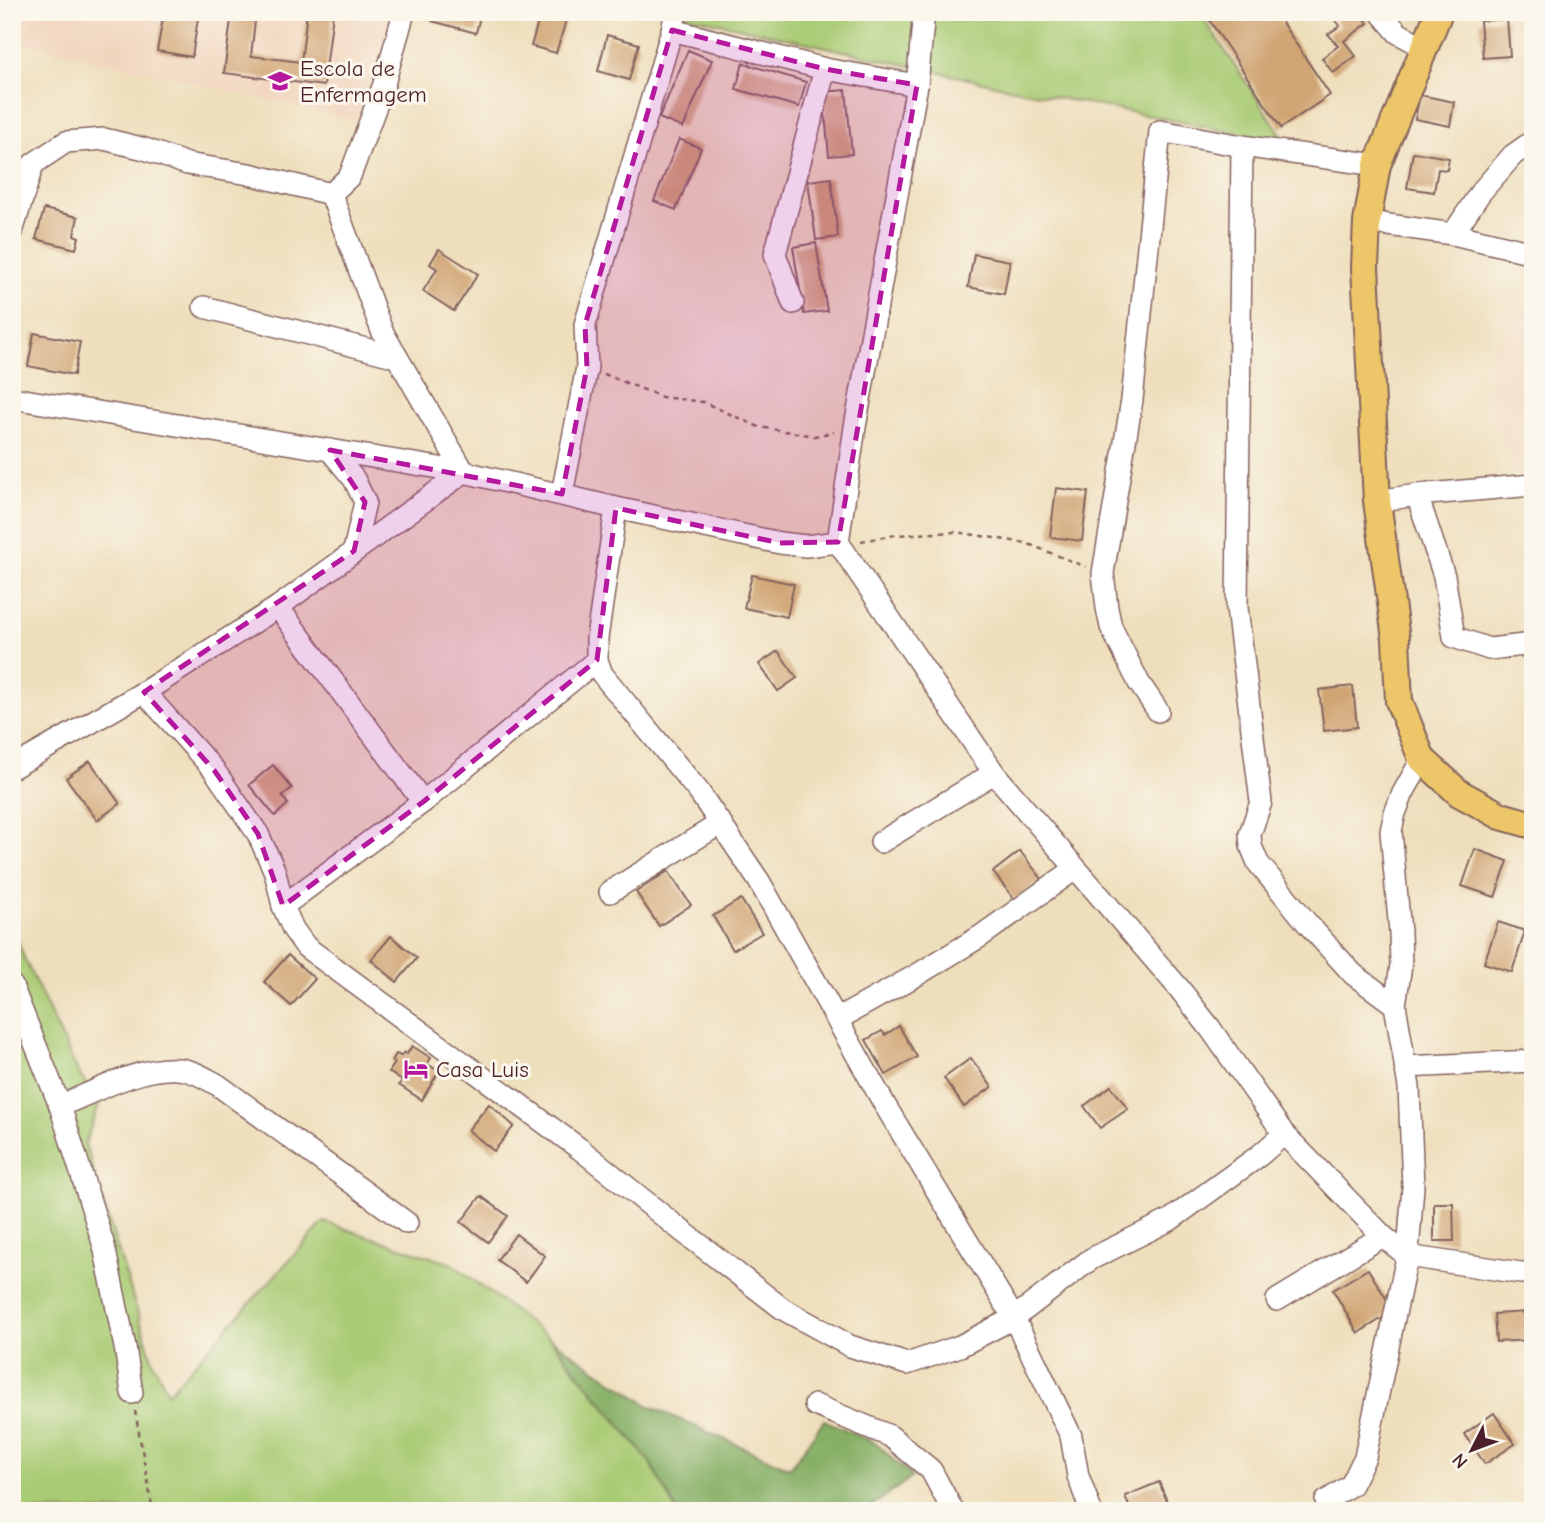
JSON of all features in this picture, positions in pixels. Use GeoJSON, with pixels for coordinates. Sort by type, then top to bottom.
{"type":"FeatureCollection","features":[{"type":"Feature","properties":{"kind":"main road"},"geometry":{"type":"LineString","coordinates":[[1439,12],[1377,165],[1367,222],[1365,267],[1377,501],[1396,639],[1399,701],[1422,759],[1459,793],[1501,816],[1533,825]]}},
{"type":"Feature","properties":{"kind":"street"},"geometry":{"type":"LineString","coordinates":[[331,194],[350,176],[384,84],[404,12]]}},
{"type":"Feature","properties":{"kind":"street"},"geometry":{"type":"LineString","coordinates":[[924,12],[917,85],[855,427],[838,542],[994,773],[1178,988],[1210,1028],[1284,1135],[1383,1236],[1407,1256],[1533,1273]]}},
{"type":"Feature","properties":{"kind":"street"},"geometry":{"type":"LineString","coordinates":[[1380,12],[1398,33],[1424,47]]}},
{"type":"Feature","properties":{"kind":"street"},"geometry":{"type":"LineString","coordinates":[[562,494],[587,367],[585,325],[674,21],[825,69],[917,85]]}},
{"type":"Feature","properties":{"kind":"street"},"geometry":{"type":"LineString","coordinates":[[793,303],[775,254],[825,69]]}},
{"type":"Feature","properties":{"kind":"street"},"geometry":{"type":"LineString","coordinates":[[1158,711],[1139,683],[1111,627],[1103,573],[1132,400],[1160,131],[1242,146],[1377,165]]}},
{"type":"Feature","properties":{"kind":"street"},"geometry":{"type":"LineString","coordinates":[[12,232],[33,164],[66,142],[104,139],[145,149],[187,164],[249,174],[331,194]]}},
{"type":"Feature","properties":{"kind":"street"},"geometry":{"type":"LineString","coordinates":[[1453,234],[1480,193],[1513,155],[1533,141]]}},
{"type":"Feature","properties":{"kind":"street"},"geometry":{"type":"LineString","coordinates":[[1242,146],[1237,608],[1261,802],[1250,834],[1251,846],[1258,863],[1353,974],[1395,1005]]}},
{"type":"Feature","properties":{"kind":"street"},"geometry":{"type":"LineString","coordinates":[[331,194],[382,331],[464,472]]}},
{"type":"Feature","properties":{"kind":"street"},"geometry":{"type":"LineString","coordinates":[[1367,222],[1453,234],[1533,253]]}},
{"type":"Feature","properties":{"kind":"street"},"geometry":{"type":"LineString","coordinates":[[204,307],[397,357]]}},
{"type":"Feature","properties":{"kind":"street"},"geometry":{"type":"LineString","coordinates":[[12,398],[464,472],[780,543],[806,546],[838,542]]}},
{"type":"Feature","properties":{"kind":"street"},"geometry":{"type":"LineString","coordinates":[[330,450],[355,479],[365,502],[354,551]]}},
{"type":"Feature","properties":{"kind":"street"},"geometry":{"type":"LineString","coordinates":[[12,768],[144,692],[278,607],[464,472]]}},
{"type":"Feature","properties":{"kind":"street"},"geometry":{"type":"LineString","coordinates":[[1377,501],[1533,485]]}},
{"type":"Feature","properties":{"kind":"street"},"geometry":{"type":"LineString","coordinates":[[1417,495],[1444,576],[1454,637],[1489,649],[1533,644]]}},
{"type":"Feature","properties":{"kind":"street"},"geometry":{"type":"LineString","coordinates":[[615,508],[597,638],[597,660],[602,674],[699,792],[759,881],[886,1107],[1014,1318],[1071,1436],[1078,1476],[1091,1511]]}},
{"type":"Feature","properties":{"kind":"street"},"geometry":{"type":"LineString","coordinates":[[278,607],[423,802]]}},
{"type":"Feature","properties":{"kind":"street"},"geometry":{"type":"LineString","coordinates":[[283,906],[423,802],[597,660]]}},
{"type":"Feature","properties":{"kind":"street"},"geometry":{"type":"LineString","coordinates":[[144,692],[214,770],[258,834],[275,872],[283,906],[293,929],[306,947],[580,1149],[783,1309],[850,1346],[907,1364],[960,1346],[1014,1318],[1091,1259],[1170,1220],[1284,1135]]}},
{"type":"Feature","properties":{"kind":"street"},"geometry":{"type":"LineString","coordinates":[[1326,1502],[1351,1485],[1365,1457],[1407,1256],[1413,1187],[1409,1087],[1395,1005],[1401,965],[1391,831],[1403,793],[1422,759]]}},
{"type":"Feature","properties":{"kind":"street"},"geometry":{"type":"LineString","coordinates":[[881,842],[994,773]]}},
{"type":"Feature","properties":{"kind":"street"},"geometry":{"type":"LineString","coordinates":[[610,892],[721,822]]}},
{"type":"Feature","properties":{"kind":"street"},"geometry":{"type":"LineString","coordinates":[[838,1019],[981,936],[1075,869]]}},
{"type":"Feature","properties":{"kind":"street"},"geometry":{"type":"LineString","coordinates":[[12,986],[60,1106],[104,1246],[132,1393]]}},
{"type":"Feature","properties":{"kind":"street"},"geometry":{"type":"LineString","coordinates":[[1405,1067],[1533,1061]]}},
{"type":"Feature","properties":{"kind":"street"},"geometry":{"type":"LineString","coordinates":[[60,1106],[156,1069],[180,1069],[200,1074],[407,1223]]}},
{"type":"Feature","properties":{"kind":"street"},"geometry":{"type":"LineString","coordinates":[[1278,1300],[1383,1236]]}},
{"type":"Feature","properties":{"kind":"street"},"geometry":{"type":"LineString","coordinates":[[815,1405],[890,1436],[931,1470],[953,1511]]}},
{"type":"Feature","properties":{"kind":"path"},"geometry":{"type":"LineString","coordinates":[[587,367],[662,397],[703,402],[759,427],[815,436],[855,427]]}},
{"type":"Feature","properties":{"kind":"path"},"geometry":{"type":"LineString","coordinates":[[838,542],[956,532],[1026,543],[1103,573]]}},
{"type":"Feature","properties":{"kind":"path"},"geometry":{"type":"LineString","coordinates":[[132,1393],[153,1511]]}},
{"type":"Feature","properties":{"kind":"highlighted area"},"geometry":{"type":"Polygon","coordinates":[[[672,30],[825,69],[917,85],[838,542],[780,543],[616,508],[597,660],[423,802],[283,906],[258,834],[214,770],[144,692],[354,551],[365,502],[330,450],[562,494],[587,367],[585,325],[672,30]]]}},
{"type":"Feature","properties":{"kind":"shaded area","name":"Escola de Enfermagem"},"geometry":{"type":"Polygon","coordinates":[[[26,12],[392,12],[359,121],[19,42],[26,12]]]}},
{"type":"Feature","properties":{"kind":"shaded area"},"geometry":{"type":"Polygon","coordinates":[[[1533,308],[1533,473],[1518,475],[1488,402],[1490,352],[1522,309],[1533,308]]]}},
{"type":"Feature","properties":{"kind":"green space"},"geometry":{"type":"Polygon","coordinates":[[[670,12],[1199,12],[1287,143],[1009,88],[670,12]]]}},
{"type":"Feature","properties":{"kind":"green space"},"geometry":{"type":"Polygon","coordinates":[[[12,926],[25,960],[78,1072],[99,1104],[85,1144],[153,1362],[168,1393],[324,1222],[452,1264],[551,1339],[650,1462],[677,1511],[12,1511],[12,926]]]}},
{"type":"Feature","properties":{"kind":"green space"},"geometry":{"type":"Polygon","coordinates":[[[551,1339],[651,1407],[790,1468],[824,1420],[876,1443],[912,1477],[865,1511],[677,1511],[650,1462],[551,1339]]]}},
{"type":"Feature","properties":{"kind":"building"},"geometry":{"type":"Polygon","coordinates":[[[164,12],[199,12],[192,57],[157,51],[164,12]]]}},
{"type":"Feature","properties":{"kind":"building"},"geometry":{"type":"Polygon","coordinates":[[[232,12],[256,12],[251,56],[301,62],[307,12],[333,12],[324,86],[224,73],[232,12]]]}},
{"type":"Feature","properties":{"kind":"building"},"geometry":{"type":"Polygon","coordinates":[[[434,12],[481,12],[476,33],[432,21],[434,12]]]}},
{"type":"Feature","properties":{"kind":"building"},"geometry":{"type":"Polygon","coordinates":[[[541,12],[568,14],[556,53],[531,46],[541,12]]]}},
{"type":"Feature","properties":{"kind":"building"},"geometry":{"type":"Polygon","coordinates":[[[1204,12],[1275,12],[1330,95],[1281,128],[1204,12]]]}},
{"type":"Feature","properties":{"kind":"building"},"geometry":{"type":"Polygon","coordinates":[[[1330,12],[1360,12],[1368,23],[1344,41],[1356,56],[1333,73],[1322,58],[1338,46],[1328,34],[1340,26],[1330,12]]]}},
{"type":"Feature","properties":{"kind":"building"},"geometry":{"type":"Polygon","coordinates":[[[1507,19],[1510,56],[1483,58],[1480,21],[1507,19]]]}},
{"type":"Feature","properties":{"kind":"building"},"geometry":{"type":"Polygon","coordinates":[[[607,35],[639,44],[629,80],[598,71],[607,35]]]}},
{"type":"Feature","properties":{"kind":"building"},"geometry":{"type":"Polygon","coordinates":[[[1526,37],[1533,37],[1533,68],[1528,69],[1526,37]]]}},
{"type":"Feature","properties":{"kind":"building"},"geometry":{"type":"Polygon","coordinates":[[[688,50],[712,60],[683,128],[659,118],[688,50]]]}},
{"type":"Feature","properties":{"kind":"building"},"geometry":{"type":"Polygon","coordinates":[[[743,63],[806,82],[799,107],[736,89],[743,63]]]}},
{"type":"Feature","properties":{"kind":"building"},"geometry":{"type":"Polygon","coordinates":[[[846,90],[852,154],[829,156],[823,92],[846,90]]]}},
{"type":"Feature","properties":{"kind":"building"},"geometry":{"type":"Polygon","coordinates":[[[1420,95],[1454,102],[1450,126],[1415,119],[1420,95]]]}},
{"type":"Feature","properties":{"kind":"building"},"geometry":{"type":"Polygon","coordinates":[[[679,139],[701,148],[676,210],[654,201],[679,139]]]}},
{"type":"Feature","properties":{"kind":"building"},"geometry":{"type":"Polygon","coordinates":[[[1413,152],[1449,158],[1447,170],[1438,169],[1434,192],[1407,188],[1413,152]]]}},
{"type":"Feature","properties":{"kind":"building"},"geometry":{"type":"Polygon","coordinates":[[[831,178],[838,237],[816,240],[808,181],[831,178]]]}},
{"type":"Feature","properties":{"kind":"building"},"geometry":{"type":"Polygon","coordinates":[[[44,209],[78,217],[74,235],[79,237],[76,249],[36,239],[44,209]]]}},
{"type":"Feature","properties":{"kind":"building"},"geometry":{"type":"Polygon","coordinates":[[[816,243],[827,311],[804,314],[793,247],[816,243]]]}},
{"type":"Feature","properties":{"kind":"building"},"geometry":{"type":"Polygon","coordinates":[[[439,249],[478,274],[454,311],[423,291],[437,269],[430,264],[439,249]]]}},
{"type":"Feature","properties":{"kind":"building"},"geometry":{"type":"Polygon","coordinates":[[[974,254],[1010,261],[1004,294],[968,287],[974,254]]]}},
{"type":"Feature","properties":{"kind":"building"},"geometry":{"type":"Polygon","coordinates":[[[34,333],[80,342],[74,375],[28,366],[34,333]]]}},
{"type":"Feature","properties":{"kind":"building"},"geometry":{"type":"Polygon","coordinates":[[[1056,488],[1088,492],[1082,541],[1050,537],[1056,488]]]}},
{"type":"Feature","properties":{"kind":"building"},"geometry":{"type":"Polygon","coordinates":[[[752,575],[794,584],[787,617],[744,608],[752,575]]]}},
{"type":"Feature","properties":{"kind":"building"},"geometry":{"type":"Polygon","coordinates":[[[778,651],[797,678],[778,691],[759,664],[778,651]]]}},
{"type":"Feature","properties":{"kind":"building"},"geometry":{"type":"Polygon","coordinates":[[[1353,686],[1357,727],[1324,731],[1319,690],[1353,686]]]}},
{"type":"Feature","properties":{"kind":"building"},"geometry":{"type":"Polygon","coordinates":[[[90,761],[120,804],[97,820],[66,778],[90,761]]]}},
{"type":"Feature","properties":{"kind":"building"},"geometry":{"type":"Polygon","coordinates":[[[273,765],[292,788],[282,796],[288,804],[275,816],[249,785],[273,765]]]}},
{"type":"Feature","properties":{"kind":"building"},"geometry":{"type":"Polygon","coordinates":[[[1475,849],[1508,861],[1495,897],[1462,886],[1475,849]]]}},
{"type":"Feature","properties":{"kind":"building"},"geometry":{"type":"Polygon","coordinates":[[[1020,851],[1042,879],[1015,900],[993,872],[1020,851]]]}},
{"type":"Feature","properties":{"kind":"building"},"geometry":{"type":"Polygon","coordinates":[[[668,871],[691,905],[659,926],[636,892],[668,871]]]}},
{"type":"Feature","properties":{"kind":"building"},"geometry":{"type":"Polygon","coordinates":[[[741,899],[762,933],[733,950],[713,916],[741,899]]]}},
{"type":"Feature","properties":{"kind":"building"},"geometry":{"type":"Polygon","coordinates":[[[1498,922],[1525,931],[1512,972],[1484,963],[1498,922]]]}},
{"type":"Feature","properties":{"kind":"building"},"geometry":{"type":"Polygon","coordinates":[[[391,936],[417,958],[397,982],[371,960],[391,936]]]}},
{"type":"Feature","properties":{"kind":"building"},"geometry":{"type":"Polygon","coordinates":[[[288,955],[315,979],[291,1006],[264,982],[288,955]]]}},
{"type":"Feature","properties":{"kind":"building"},"geometry":{"type":"Polygon","coordinates":[[[899,1026],[917,1057],[886,1075],[866,1040],[882,1031],[885,1035],[899,1026]]]}},
{"type":"Feature","properties":{"kind":"building"},"geometry":{"type":"Polygon","coordinates":[[[412,1046],[431,1058],[427,1064],[439,1071],[422,1100],[399,1085],[402,1081],[389,1072],[395,1063],[392,1061],[396,1054],[407,1054],[412,1046]]]}},
{"type":"Feature","properties":{"kind":"building"},"geometry":{"type":"Polygon","coordinates":[[[971,1058],[992,1087],[964,1107],[944,1078],[971,1058]]]}},
{"type":"Feature","properties":{"kind":"building"},"geometry":{"type":"Polygon","coordinates":[[[1111,1086],[1128,1109],[1100,1128],[1084,1106],[1111,1086]]]}},
{"type":"Feature","properties":{"kind":"building"},"geometry":{"type":"Polygon","coordinates":[[[489,1104],[514,1126],[494,1151],[468,1130],[489,1104]]]}},
{"type":"Feature","properties":{"kind":"building"},"geometry":{"type":"Polygon","coordinates":[[[481,1196],[508,1216],[488,1242],[461,1222],[481,1196]]]}},
{"type":"Feature","properties":{"kind":"building"},"geometry":{"type":"Polygon","coordinates":[[[1434,1203],[1453,1203],[1454,1241],[1434,1241],[1434,1203]]]}},
{"type":"Feature","properties":{"kind":"building"},"geometry":{"type":"Polygon","coordinates":[[[516,1234],[545,1256],[526,1282],[497,1260],[516,1234]]]}},
{"type":"Feature","properties":{"kind":"building"},"geometry":{"type":"Polygon","coordinates":[[[1368,1269],[1394,1311],[1358,1333],[1333,1290],[1368,1269]]]}},
{"type":"Feature","properties":{"kind":"building"},"geometry":{"type":"Polygon","coordinates":[[[1529,1312],[1531,1340],[1496,1342],[1494,1314],[1529,1312]]]}},
{"type":"Feature","properties":{"kind":"building"},"geometry":{"type":"Polygon","coordinates":[[[1494,1413],[1515,1444],[1485,1464],[1464,1434],[1494,1413]]]}},
{"type":"Feature","properties":{"kind":"building"},"geometry":{"type":"Polygon","coordinates":[[[1159,1482],[1171,1511],[1131,1511],[1125,1496],[1159,1482]]]}},
{"type":"Feature","properties":{"kind":"place","name":"Escola de Enfermagem"},"geometry":{"type":"Point","coordinates":[280,81]}},
{"type":"Feature","properties":{"kind":"place","name":"Casa Luis"},"geometry":{"type":"Point","coordinates":[416,1069]}}]}
